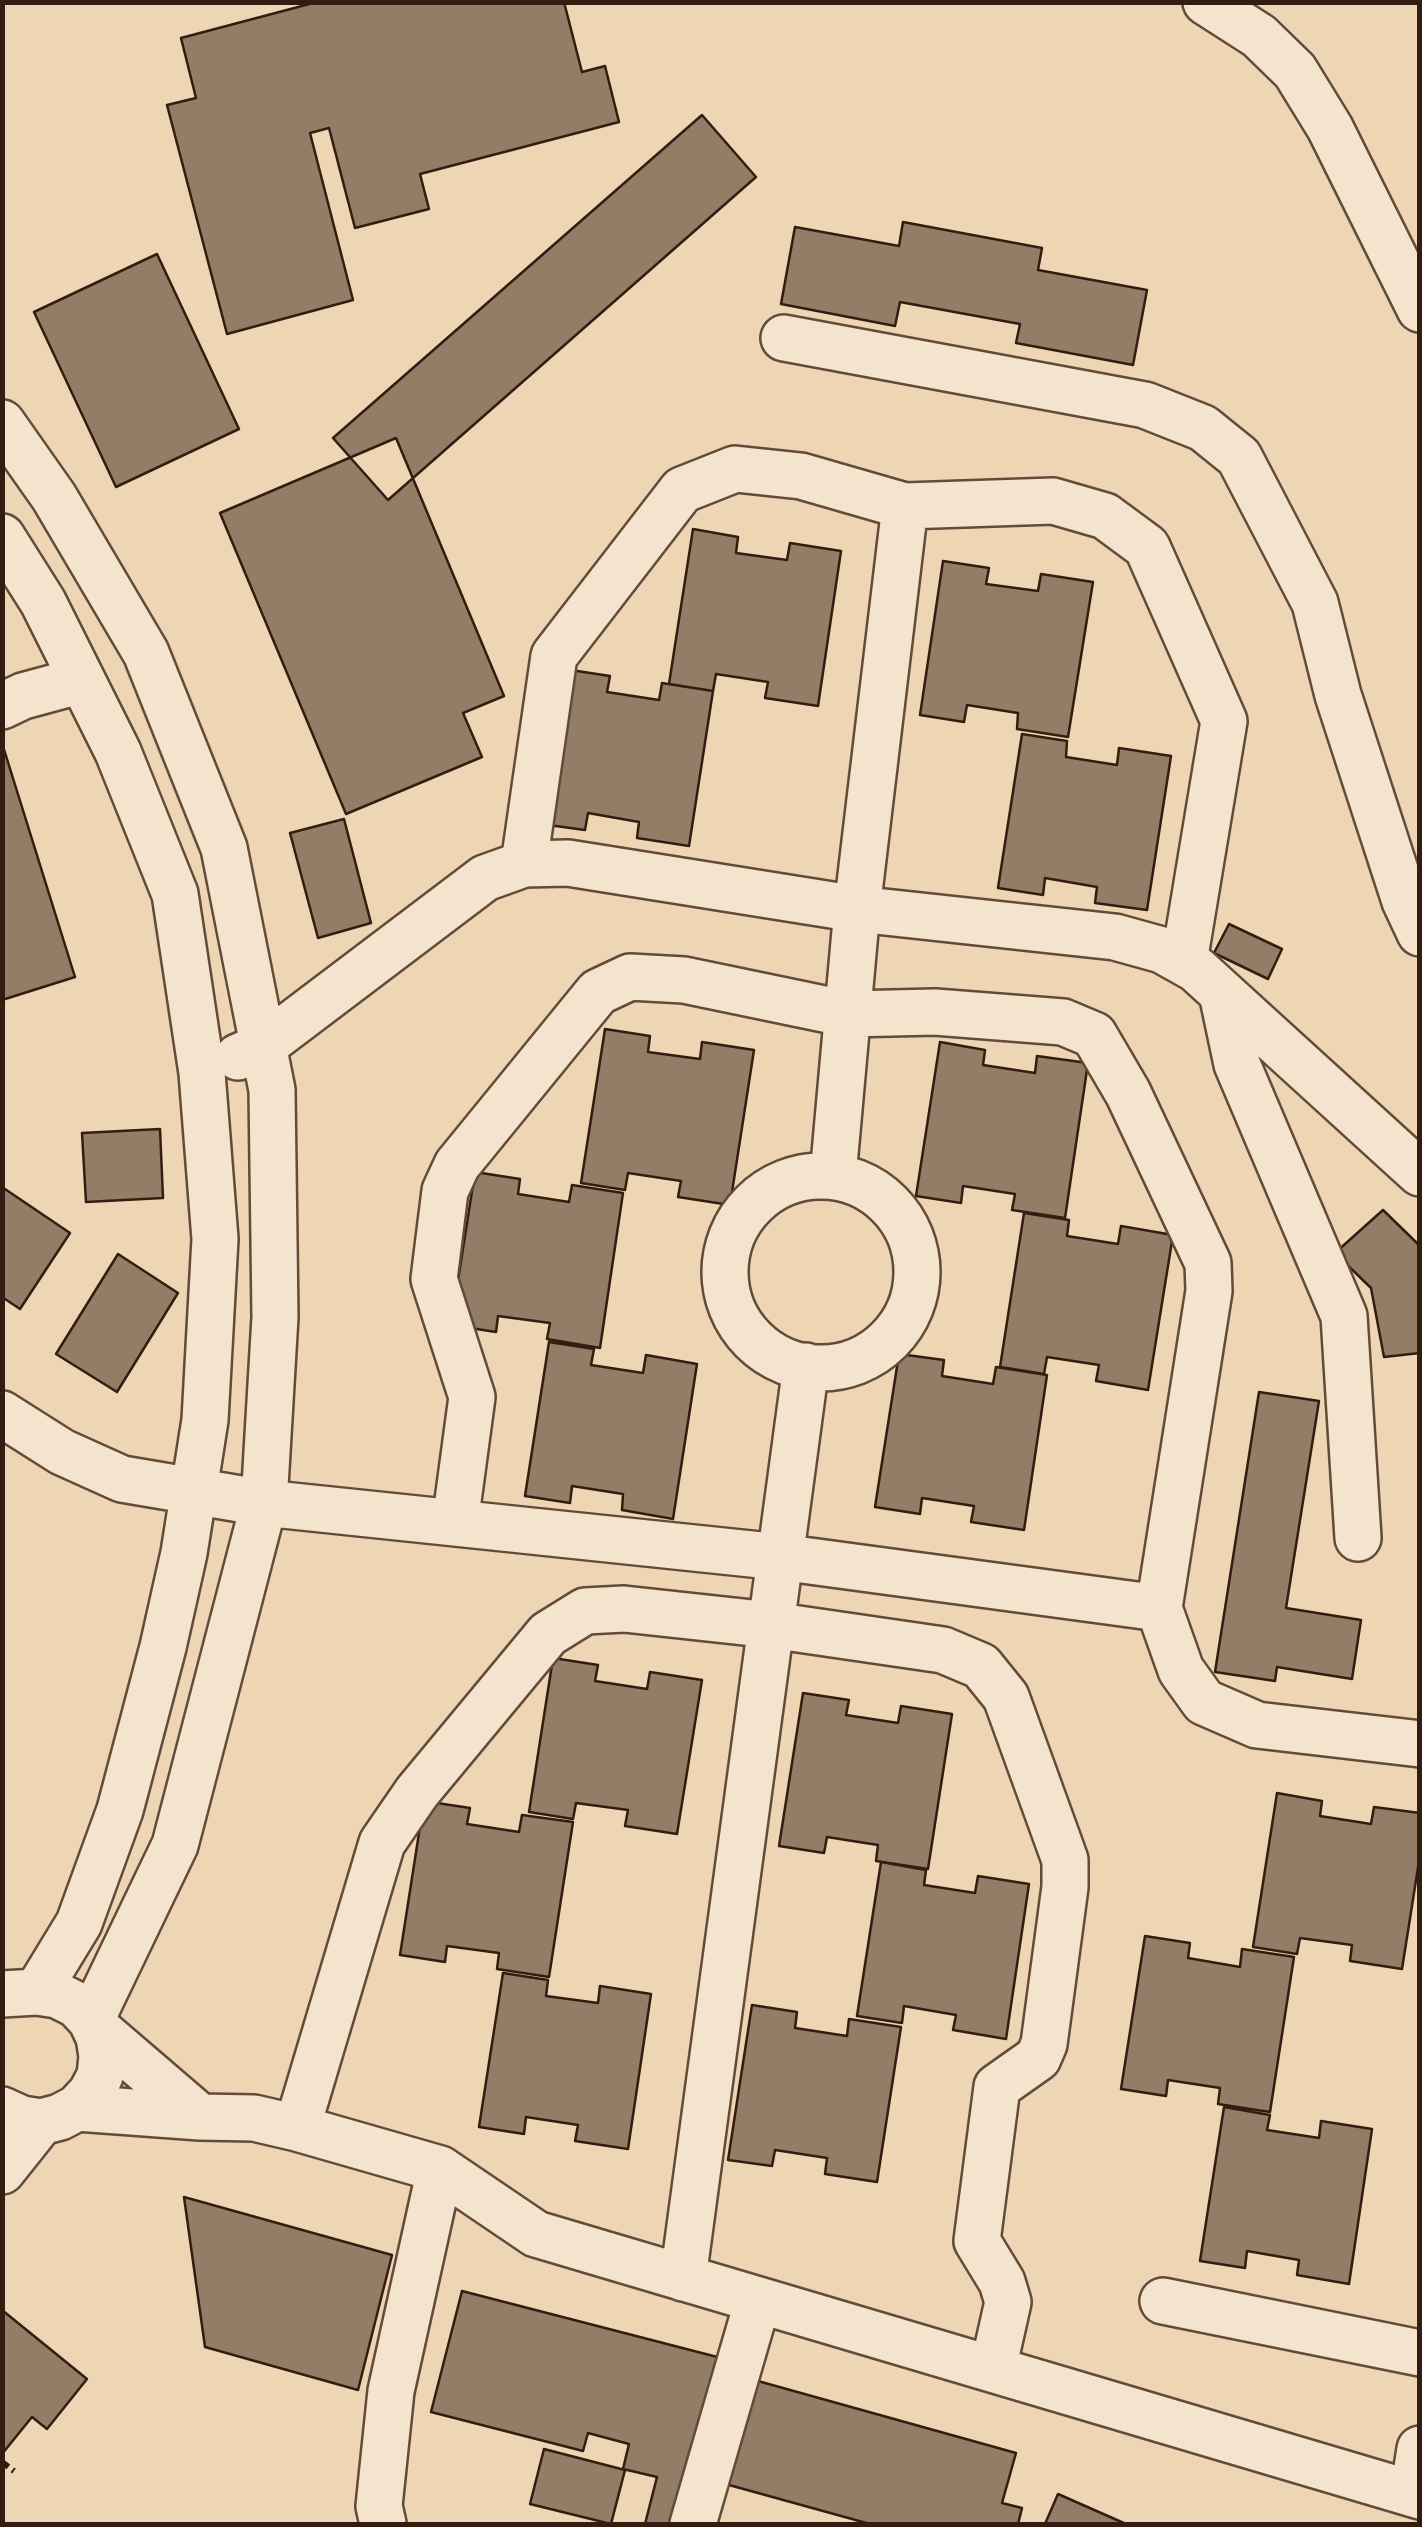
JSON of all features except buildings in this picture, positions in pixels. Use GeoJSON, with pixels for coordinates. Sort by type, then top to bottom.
{"type":"FeatureCollection","features":[{"type":"Feature","properties":{"kind":"street"},"geometry":{"type":"LineString","coordinates":[[1206,2],[1259,36],[1295,71],[1330,128],[1420,309]]}},
{"type":"Feature","properties":{"kind":"street"},"geometry":{"type":"LineString","coordinates":[[784,338],[1145,405],[1203,428],[1239,457],[1315,603],[1338,694],[1405,901],[1420,933]]}},
{"type":"Feature","properties":{"kind":"street"},"geometry":{"type":"LineString","coordinates":[[2,424],[54,497],[146,653],[224,848],[272,1090],[275,1317],[264,1503],[176,1845],[93,2023],[102,2056],[100,2076],[40,2113],[2,2170]]}},
{"type":"Feature","properties":{"kind":"street"},"geometry":{"type":"LineString","coordinates":[[524,864],[554,656],[682,490],[735,469],[800,476],[905,506],[1053,500],[1105,516],[1147,547],[1224,721],[1184,962]]}},
{"type":"Feature","properties":{"kind":"street"},"geometry":{"type":"LineString","coordinates":[[833,1176],[857,908],[905,506]]}},
{"type":"Feature","properties":{"kind":"street"},"geometry":{"type":"LineString","coordinates":[[2,537],[43,602],[118,752],[174,894],[202,1073],[215,1240],[205,1420],[164,1647],[120,1810],[79,1922],[14,1996]]}},
{"type":"Feature","properties":{"kind":"street"},"geometry":{"type":"LineString","coordinates":[[2,706],[23,696],[82,680]]}},
{"type":"Feature","properties":{"kind":"street"},"geometry":{"type":"LineString","coordinates":[[202,1073],[263,1046],[486,878],[524,864],[568,863],[857,908],[1115,937],[1162,950],[1184,962],[1222,993],[1420,1173]]}},
{"type":"Feature","properties":{"kind":"street"},"geometry":{"type":"LineString","coordinates":[[455,1523],[472,1397],[434,1279],[446,1191],[458,1165],[598,992],[630,976],[684,980],[848,1014],[935,1012],[1063,1022],[1094,1035],[1128,1093],[1208,1263],[1209,1291],[1159,1608],[1182,1670],[1204,1702],[1258,1725],[1420,1744]]}},
{"type":"Feature","properties":{"kind":"street"},"geometry":{"type":"LineString","coordinates":[[1222,993],[1237,1064],[1344,1316],[1358,1538]]}},
{"type":"Feature","properties":{"kind":"street"},"geometry":{"type":"LineString","coordinates":[[818,1174],[853,1180],[882,1196],[904,1222],[916,1253],[917,1287],[906,1317],[886,1344],[857,1362],[824,1369],[806,1366],[790,1364],[758,1346],[736,1320],[724,1288],[726,1254],[736,1224],[757,1198],[786,1180],[818,1174]]}},
{"type":"Feature","properties":{"kind":"street"},"geometry":{"type":"LineString","coordinates":[[683,2278],[806,1366]]}},
{"type":"Feature","properties":{"kind":"street"},"geometry":{"type":"LineString","coordinates":[[2,1414],[62,1452],[122,1479],[264,1503],[780,1557],[1159,1608]]}},
{"type":"Feature","properties":{"kind":"street"},"geometry":{"type":"LineString","coordinates":[[298,2128],[382,1844],[418,1792],[548,1634],[585,1611],[624,1609],[943,1650],[982,1666],[1006,1697],[1065,1860],[1066,1887],[1044,2044],[1038,2058],[997,2086],[977,2241],[1002,2282],[1008,2302],[993,2370]]}},
{"type":"Feature","properties":{"kind":"street"},"geometry":{"type":"LineString","coordinates":[[14,1996],[58,1995],[76,2004],[200,2117]]}},
{"type":"Feature","properties":{"kind":"street"},"geometry":{"type":"LineString","coordinates":[[40,2113],[254,2118],[298,2128],[440,2170],[536,2234],[1416,2495],[1420,2449]]}},
{"type":"Feature","properties":{"kind":"street"},"geometry":{"type":"LineString","coordinates":[[383,2524],[380,2506],[390,2391],[440,2170]]}},
{"type":"Feature","properties":{"kind":"street"},"geometry":{"type":"LineString","coordinates":[[693,2524],[758,2300]]}},
{"type":"Feature","properties":{"kind":"street"},"geometry":{"type":"LineString","coordinates":[[1162,2301],[1420,2353]]}},
{"type":"Feature","properties":{"kind":"path"},"geometry":{"type":"LineString","coordinates":[[2,2462],[14,2470]]}}]}
